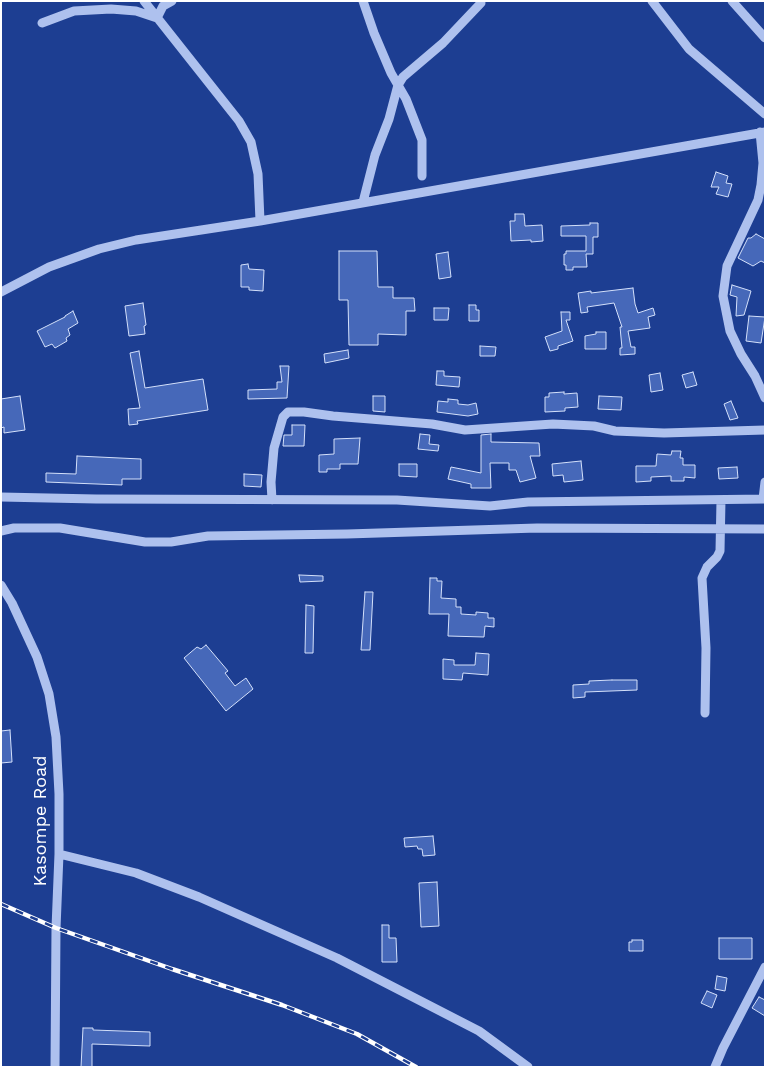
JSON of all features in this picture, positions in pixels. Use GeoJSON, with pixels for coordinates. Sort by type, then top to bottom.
{"type":"FeatureCollection","features":[{"type":"Feature","properties":{"kind":"street"},"geometry":{"type":"LineString","coordinates":[[144,1],[239,121],[251,142],[258,174],[260,221]]}},
{"type":"Feature","properties":{"kind":"street"},"geometry":{"type":"LineString","coordinates":[[157,18],[163,6],[172,1]]}},
{"type":"Feature","properties":{"kind":"street"},"geometry":{"type":"LineString","coordinates":[[364,1],[374,33],[398,86],[406,99],[422,140],[422,176]]}},
{"type":"Feature","properties":{"kind":"street"},"geometry":{"type":"LineString","coordinates":[[652,1],[689,48],[765,114]]}},
{"type":"Feature","properties":{"kind":"street"},"geometry":{"type":"LineString","coordinates":[[732,1],[765,38]]}},
{"type":"Feature","properties":{"kind":"street"},"geometry":{"type":"LineString","coordinates":[[363,202],[375,155],[398,86],[403,78],[443,43],[481,3]]}},
{"type":"Feature","properties":{"kind":"street"},"geometry":{"type":"LineString","coordinates":[[42,22],[74,11],[112,9],[136,11],[157,18]]}},
{"type":"Feature","properties":{"kind":"street"},"geometry":{"type":"LineString","coordinates":[[1,292],[49,267],[99,249],[136,240],[260,221],[762,132],[764,153],[758,200],[727,266],[723,296],[730,331],[765,398]]}},
{"type":"Feature","properties":{"kind":"street"},"geometry":{"type":"LineString","coordinates":[[272,500],[271,482],[274,448],[283,417],[288,412],[432,424],[465,430],[553,424],[594,426],[615,431],[664,433],[765,430]]}},
{"type":"Feature","properties":{"kind":"street"},"geometry":{"type":"LineString","coordinates":[[1,497],[397,500],[490,506],[528,502],[764,498],[765,482]]}},
{"type":"Feature","properties":{"kind":"street"},"geometry":{"type":"LineString","coordinates":[[705,714],[706,648],[702,578],[704,572],[720,552],[721,500]]}},
{"type":"Feature","properties":{"kind":"street"},"geometry":{"type":"LineString","coordinates":[[1,530],[14,528],[60,528],[145,542],[171,542],[208,536],[537,528],[765,529]]}},
{"type":"Feature","properties":{"kind":"street","name":"Kasompe Road"},"geometry":{"type":"LineString","coordinates":[[1,585],[12,603],[37,656],[48,694],[56,737],[59,794],[59,854],[56,928],[55,1067]]}},
{"type":"Feature","properties":{"kind":"street"},"geometry":{"type":"LineString","coordinates":[[59,854],[136,873],[199,897],[337,958],[479,1031],[528,1067]]}},
{"type":"Feature","properties":{"kind":"street"},"geometry":{"type":"LineString","coordinates":[[715,1067],[765,967]]}},
{"type":"Feature","properties":{"kind":"building"},"geometry":{"type":"Polygon","coordinates":[[[716,172],[728,176],[726,183],[732,184],[728,197],[716,194],[719,187],[711,187],[716,172]]]}},
{"type":"Feature","properties":{"kind":"building"},"geometry":{"type":"Polygon","coordinates":[[[515,214],[524,214],[525,226],[542,225],[543,241],[511,241],[510,221],[515,221],[515,214]]]}},
{"type":"Feature","properties":{"kind":"building"},"geometry":{"type":"Polygon","coordinates":[[[590,223],[598,223],[598,237],[593,237],[593,254],[586,254],[587,267],[573,267],[573,270],[566,270],[564,254],[566,254],[566,251],[586,251],[586,236],[561,236],[561,226],[590,225],[590,223]]]}},
{"type":"Feature","properties":{"kind":"building"},"geometry":{"type":"Polygon","coordinates":[[[756,234],[765,239],[765,263],[761,261],[753,266],[738,258],[748,238],[756,234]]]}},
{"type":"Feature","properties":{"kind":"building"},"geometry":{"type":"Polygon","coordinates":[[[339,251],[377,251],[378,287],[393,287],[393,298],[414,298],[415,311],[406,311],[406,335],[378,334],[378,345],[349,345],[348,300],[339,300],[339,251]]]}},
{"type":"Feature","properties":{"kind":"building"},"geometry":{"type":"Polygon","coordinates":[[[448,252],[451,277],[439,279],[436,254],[448,252]]]}},
{"type":"Feature","properties":{"kind":"building"},"geometry":{"type":"Polygon","coordinates":[[[248,264],[249,269],[264,270],[263,291],[249,290],[249,287],[241,287],[241,265],[248,264]]]}},
{"type":"Feature","properties":{"kind":"building"},"geometry":{"type":"Polygon","coordinates":[[[732,285],[751,291],[744,315],[736,316],[737,297],[730,295],[732,285]]]}},
{"type":"Feature","properties":{"kind":"building"},"geometry":{"type":"Polygon","coordinates":[[[633,288],[638,313],[653,308],[655,315],[648,317],[650,328],[628,331],[631,347],[635,347],[635,354],[620,355],[620,348],[622,348],[620,327],[622,327],[614,303],[587,307],[588,312],[581,313],[578,293],[633,288]]]}},
{"type":"Feature","properties":{"kind":"building"},"geometry":{"type":"Polygon","coordinates":[[[143,303],[146,325],[144,326],[145,334],[129,336],[125,306],[143,303]]]}},
{"type":"Feature","properties":{"kind":"building"},"geometry":{"type":"Polygon","coordinates":[[[469,305],[476,305],[476,310],[479,310],[479,321],[469,321],[469,305]]]}},
{"type":"Feature","properties":{"kind":"building"},"geometry":{"type":"Polygon","coordinates":[[[434,308],[449,308],[448,320],[434,320],[434,308]]]}},
{"type":"Feature","properties":{"kind":"building"},"geometry":{"type":"Polygon","coordinates":[[[73,311],[78,323],[68,329],[70,335],[66,338],[67,341],[55,348],[52,344],[45,347],[37,331],[73,311]]]}},
{"type":"Feature","properties":{"kind":"building"},"geometry":{"type":"Polygon","coordinates":[[[561,312],[570,312],[570,320],[566,320],[573,341],[550,351],[545,337],[562,331],[561,312]]]}},
{"type":"Feature","properties":{"kind":"building"},"geometry":{"type":"Polygon","coordinates":[[[749,316],[765,317],[761,343],[746,341],[749,316]]]}},
{"type":"Feature","properties":{"kind":"building"},"geometry":{"type":"Polygon","coordinates":[[[596,332],[606,332],[606,349],[585,349],[585,336],[596,334],[596,332]]]}},
{"type":"Feature","properties":{"kind":"building"},"geometry":{"type":"Polygon","coordinates":[[[480,346],[496,347],[495,356],[480,356],[480,346]]]}},
{"type":"Feature","properties":{"kind":"building"},"geometry":{"type":"Polygon","coordinates":[[[348,350],[349,358],[325,363],[324,354],[348,350]]]}},
{"type":"Feature","properties":{"kind":"building"},"geometry":{"type":"Polygon","coordinates":[[[139,351],[145,388],[203,379],[208,410],[137,421],[138,424],[129,425],[128,409],[140,408],[130,353],[139,351]]]}},
{"type":"Feature","properties":{"kind":"building"},"geometry":{"type":"Polygon","coordinates":[[[280,366],[289,366],[287,398],[248,399],[248,390],[277,389],[277,382],[282,382],[280,366]]]}},
{"type":"Feature","properties":{"kind":"building"},"geometry":{"type":"Polygon","coordinates":[[[437,371],[444,371],[444,376],[460,377],[459,387],[436,385],[437,371]]]}},
{"type":"Feature","properties":{"kind":"building"},"geometry":{"type":"Polygon","coordinates":[[[693,372],[697,385],[686,388],[682,375],[693,372]]]}},
{"type":"Feature","properties":{"kind":"building"},"geometry":{"type":"Polygon","coordinates":[[[660,373],[663,390],[651,392],[649,375],[660,373]]]}},
{"type":"Feature","properties":{"kind":"building"},"geometry":{"type":"Polygon","coordinates":[[[564,392],[564,394],[577,393],[578,407],[565,408],[565,411],[545,412],[545,397],[549,397],[549,393],[564,392]]]}},
{"type":"Feature","properties":{"kind":"building"},"geometry":{"type":"Polygon","coordinates":[[[20,396],[25,430],[4,433],[4,427],[1,428],[1,399],[20,396]]]}},
{"type":"Feature","properties":{"kind":"building"},"geometry":{"type":"Polygon","coordinates":[[[373,396],[385,396],[385,412],[373,411],[373,396]]]}},
{"type":"Feature","properties":{"kind":"building"},"geometry":{"type":"Polygon","coordinates":[[[599,396],[622,397],[621,410],[598,409],[599,396]]]}},
{"type":"Feature","properties":{"kind":"building"},"geometry":{"type":"Polygon","coordinates":[[[448,399],[458,400],[458,404],[468,405],[476,403],[478,414],[468,416],[437,412],[438,401],[448,402],[448,399]]]}},
{"type":"Feature","properties":{"kind":"building"},"geometry":{"type":"Polygon","coordinates":[[[731,401],[738,418],[730,420],[724,404],[731,401]]]}},
{"type":"Feature","properties":{"kind":"building"},"geometry":{"type":"Polygon","coordinates":[[[292,425],[305,425],[304,446],[283,446],[284,435],[292,435],[292,425]]]}},
{"type":"Feature","properties":{"kind":"building"},"geometry":{"type":"Polygon","coordinates":[[[420,434],[430,435],[429,444],[439,445],[438,451],[418,449],[420,434]]]}},
{"type":"Feature","properties":{"kind":"building"},"geometry":{"type":"Polygon","coordinates":[[[491,434],[491,442],[539,443],[540,456],[530,456],[536,478],[520,482],[516,470],[509,470],[509,463],[490,463],[491,488],[471,488],[471,484],[448,479],[451,467],[481,473],[481,435],[491,434]]]}},
{"type":"Feature","properties":{"kind":"building"},"geometry":{"type":"Polygon","coordinates":[[[360,438],[358,464],[340,464],[340,469],[327,469],[327,472],[319,472],[319,455],[334,454],[334,439],[360,438]]]}},
{"type":"Feature","properties":{"kind":"building"},"geometry":{"type":"Polygon","coordinates":[[[672,451],[681,451],[680,458],[683,458],[683,465],[695,465],[695,478],[684,477],[684,481],[671,481],[671,476],[651,477],[651,481],[636,482],[636,466],[656,466],[657,454],[671,455],[672,451]]]}},
{"type":"Feature","properties":{"kind":"building"},"geometry":{"type":"Polygon","coordinates":[[[77,456],[141,459],[141,479],[122,479],[122,485],[46,482],[46,473],[76,474],[77,456]]]}},
{"type":"Feature","properties":{"kind":"building"},"geometry":{"type":"Polygon","coordinates":[[[581,461],[583,480],[564,482],[563,475],[553,476],[552,464],[581,461]]]}},
{"type":"Feature","properties":{"kind":"building"},"geometry":{"type":"Polygon","coordinates":[[[399,464],[417,464],[417,477],[399,476],[399,464]]]}},
{"type":"Feature","properties":{"kind":"building"},"geometry":{"type":"Polygon","coordinates":[[[737,467],[738,478],[719,479],[718,468],[737,467]]]}},
{"type":"Feature","properties":{"kind":"building"},"geometry":{"type":"Polygon","coordinates":[[[244,474],[262,475],[261,487],[244,486],[244,474]]]}},
{"type":"Feature","properties":{"kind":"building"},"geometry":{"type":"Polygon","coordinates":[[[299,575],[323,576],[323,581],[300,582],[299,575]]]}},
{"type":"Feature","properties":{"kind":"building"},"geometry":{"type":"Polygon","coordinates":[[[430,578],[437,578],[437,581],[442,581],[441,598],[456,599],[456,607],[461,607],[461,614],[476,615],[476,612],[488,613],[488,618],[494,618],[494,627],[485,626],[484,637],[448,636],[449,614],[429,614],[430,578]]]}},
{"type":"Feature","properties":{"kind":"building"},"geometry":{"type":"Polygon","coordinates":[[[365,592],[373,592],[370,650],[361,650],[365,592]]]}},
{"type":"Feature","properties":{"kind":"building"},"geometry":{"type":"Polygon","coordinates":[[[306,605],[314,606],[313,653],[305,653],[306,605]]]}},
{"type":"Feature","properties":{"kind":"building"},"geometry":{"type":"Polygon","coordinates":[[[206,645],[228,671],[225,673],[235,686],[246,678],[253,689],[226,711],[184,658],[197,647],[201,649],[206,645]]]}},
{"type":"Feature","properties":{"kind":"building"},"geometry":{"type":"Polygon","coordinates":[[[476,653],[489,654],[488,675],[463,673],[462,680],[443,679],[443,659],[454,660],[454,665],[475,665],[476,653]]]}},
{"type":"Feature","properties":{"kind":"building"},"geometry":{"type":"Polygon","coordinates":[[[637,680],[637,690],[585,692],[585,697],[573,698],[573,685],[589,684],[589,681],[637,680]]]}},
{"type":"Feature","properties":{"kind":"building"},"geometry":{"type":"Polygon","coordinates":[[[10,730],[12,762],[1,763],[1,731],[10,730]]]}},
{"type":"Feature","properties":{"kind":"building"},"geometry":{"type":"Polygon","coordinates":[[[433,836],[435,855],[423,856],[422,849],[418,849],[417,846],[405,847],[404,838],[433,836]]]}},
{"type":"Feature","properties":{"kind":"building"},"geometry":{"type":"Polygon","coordinates":[[[437,882],[439,926],[421,927],[419,883],[437,882]]]}},
{"type":"Feature","properties":{"kind":"building"},"geometry":{"type":"Polygon","coordinates":[[[382,925],[389,925],[389,938],[396,938],[397,962],[382,962],[382,925]]]}},
{"type":"Feature","properties":{"kind":"building"},"geometry":{"type":"Polygon","coordinates":[[[719,938],[752,938],[752,959],[719,959],[719,938]]]}},
{"type":"Feature","properties":{"kind":"building"},"geometry":{"type":"Polygon","coordinates":[[[632,940],[643,940],[643,951],[629,951],[629,942],[632,942],[632,940]]]}},
{"type":"Feature","properties":{"kind":"building"},"geometry":{"type":"Polygon","coordinates":[[[717,976],[727,978],[725,991],[715,989],[717,976]]]}},
{"type":"Feature","properties":{"kind":"building"},"geometry":{"type":"Polygon","coordinates":[[[707,991],[717,995],[712,1008],[701,1003],[707,991]]]}},
{"type":"Feature","properties":{"kind":"building"},"geometry":{"type":"Polygon","coordinates":[[[759,997],[765,1000],[765,1016],[752,1008],[759,997]]]}},
{"type":"Feature","properties":{"kind":"building"},"geometry":{"type":"Polygon","coordinates":[[[83,1028],[150,1032],[150,1046],[92,1044],[92,1067],[81,1067],[83,1028]]]}},
{"type":"Feature","properties":{"kind":"railway"},"geometry":{"type":"LineString","coordinates":[[1,904],[56,928],[282,1005],[357,1034],[416,1067]]}}]}
